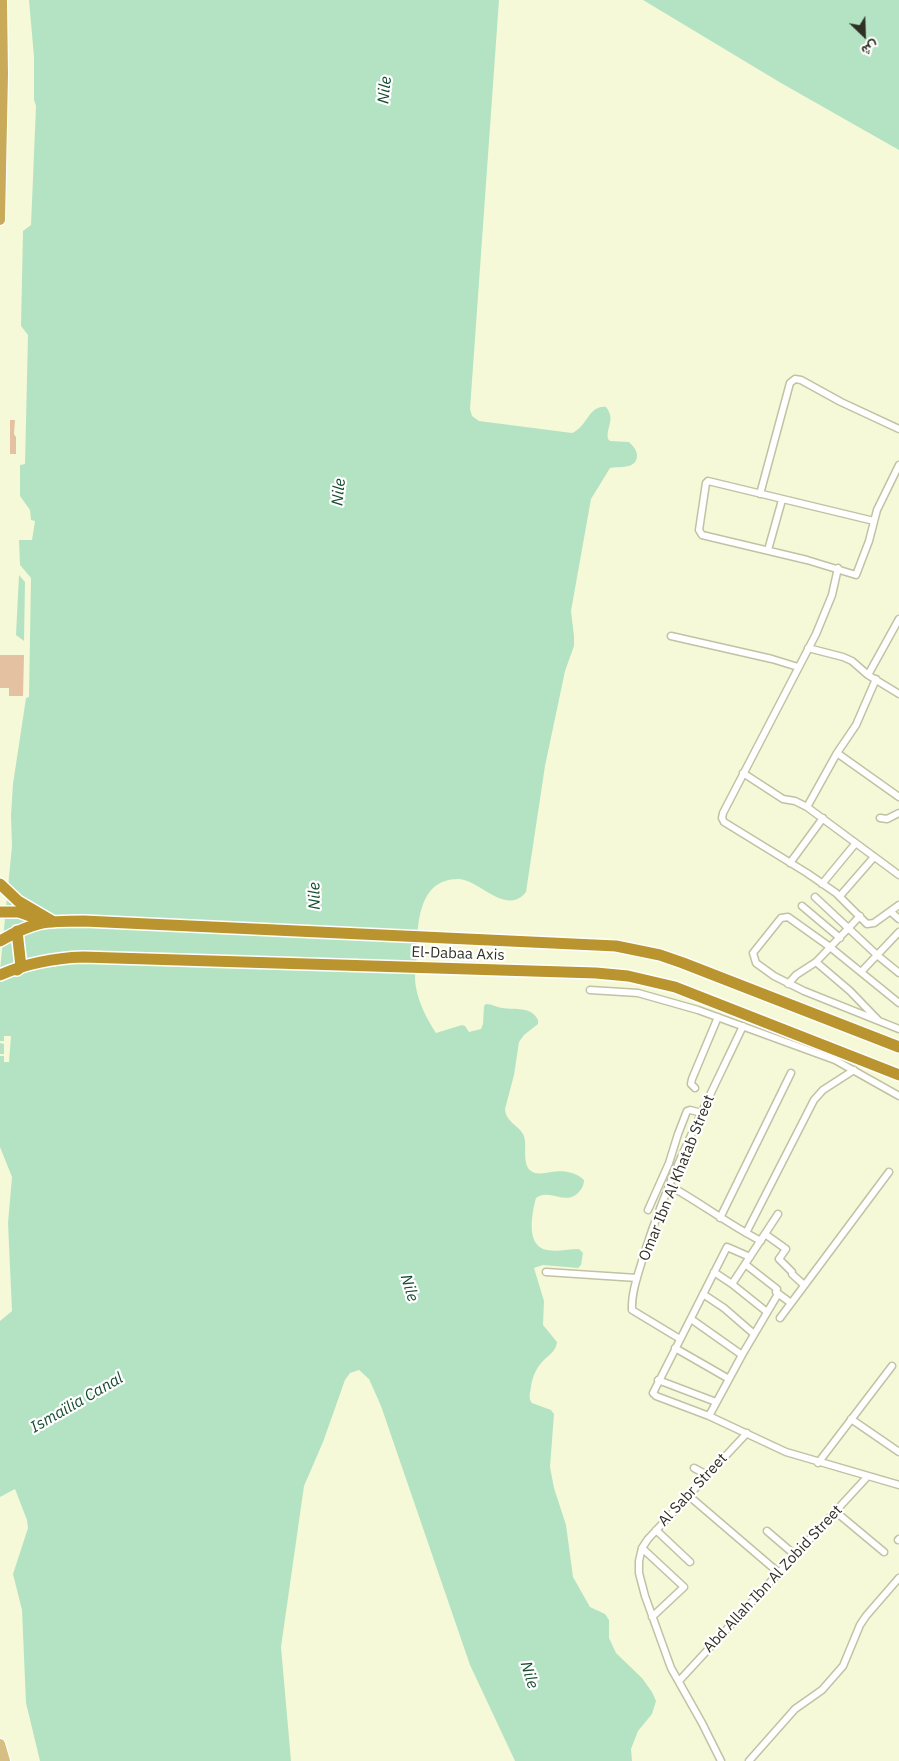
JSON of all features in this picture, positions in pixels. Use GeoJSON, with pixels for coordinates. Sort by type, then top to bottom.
{"type":"FeatureCollection","features":[{"type":"Feature","properties":{"kind":"highway"},"geometry":{"type":"LineString","coordinates":[[0,220],[3,74],[2,0]]}},
{"type":"Feature","properties":{"kind":"highway"},"geometry":{"type":"LineString","coordinates":[[0,884],[18,901],[46,922]]}},
{"type":"Feature","properties":{"kind":"highway"},"geometry":{"type":"LineString","coordinates":[[0,912],[19,912],[46,922]]}},
{"type":"Feature","properties":{"kind":"highway"},"geometry":{"type":"LineString","coordinates":[[0,941],[17,932],[46,922]]}},
{"type":"Feature","properties":{"kind":"highway","name":"El-Dabaa Axis"},"geometry":{"type":"LineString","coordinates":[[46,922],[616,946],[660,955],[683,963],[899,1047]]}},
{"type":"Feature","properties":{"kind":"highway"},"geometry":{"type":"LineString","coordinates":[[0,982],[21,967],[17,932]]}},
{"type":"Feature","properties":{"kind":"highway","name":"El-Dabaa Axis"},"geometry":{"type":"LineString","coordinates":[[0,975],[21,967],[56,959],[83,958],[596,973],[628,976],[675,987],[899,1075]]}},
{"type":"Feature","properties":{"kind":"main road"},"geometry":{"type":"LineString","coordinates":[[0,933],[17,932]]}},
{"type":"Feature","properties":{"kind":"main road"},"geometry":{"type":"LineString","coordinates":[[0,1744],[6,1761]]}},
{"type":"Feature","properties":{"kind":"street"},"geometry":{"type":"LineString","coordinates":[[760,494],[790,383],[795,379],[801,380],[841,402],[899,429]]}},
{"type":"Feature","properties":{"kind":"street"},"geometry":{"type":"LineString","coordinates":[[874,521],[706,482],[699,530],[702,535],[838,568],[854,575],[857,574],[869,541],[877,510],[899,465]]}},
{"type":"Feature","properties":{"kind":"street"},"geometry":{"type":"LineString","coordinates":[[768,550],[782,500]]}},
{"type":"Feature","properties":{"kind":"street"},"geometry":{"type":"LineString","coordinates":[[838,568],[827,608],[722,813],[722,820],[840,896],[867,924],[872,924],[899,905]]}},
{"type":"Feature","properties":{"kind":"street"},"geometry":{"type":"LineString","coordinates":[[868,674],[899,619]]}},
{"type":"Feature","properties":{"kind":"street"},"geometry":{"type":"LineString","coordinates":[[671,636],[772,659],[798,667]]}},
{"type":"Feature","properties":{"kind":"street"},"geometry":{"type":"LineString","coordinates":[[808,648],[852,661],[899,694]]}},
{"type":"Feature","properties":{"kind":"street"},"geometry":{"type":"LineString","coordinates":[[807,807],[837,753],[856,725],[876,679]]}},
{"type":"Feature","properties":{"kind":"street"},"geometry":{"type":"LineString","coordinates":[[837,753],[899,797]]}},
{"type":"Feature","properties":{"kind":"street"},"geometry":{"type":"LineString","coordinates":[[743,773],[783,799],[795,801],[807,807],[899,875]]}},
{"type":"Feature","properties":{"kind":"street"},"geometry":{"type":"LineString","coordinates":[[880,818],[888,819],[899,813]]}},
{"type":"Feature","properties":{"kind":"street"},"geometry":{"type":"LineString","coordinates":[[790,863],[823,818]]}},
{"type":"Feature","properties":{"kind":"street"},"geometry":{"type":"LineString","coordinates":[[822,884],[855,844]]}},
{"type":"Feature","properties":{"kind":"street"},"geometry":{"type":"LineString","coordinates":[[840,896],[874,857]]}},
{"type":"Feature","properties":{"kind":"street"},"geometry":{"type":"LineString","coordinates":[[815,896],[877,955],[899,973]]}},
{"type":"Feature","properties":{"kind":"street"},"geometry":{"type":"LineString","coordinates":[[802,906],[840,938]]}},
{"type":"Feature","properties":{"kind":"street"},"geometry":{"type":"LineString","coordinates":[[891,912],[899,919]]}},
{"type":"Feature","properties":{"kind":"street"},"geometry":{"type":"LineString","coordinates":[[899,1003],[830,947],[788,917],[784,916],[781,918],[754,950],[753,956],[756,963],[788,984],[899,1028]]}},
{"type":"Feature","properties":{"kind":"street"},"geometry":{"type":"LineString","coordinates":[[788,984],[796,975],[816,962],[860,916]]}},
{"type":"Feature","properties":{"kind":"street"},"geometry":{"type":"LineString","coordinates":[[861,972],[899,932]]}},
{"type":"Feature","properties":{"kind":"street"},"geometry":{"type":"LineString","coordinates":[[816,962],[850,991],[879,1021]]}},
{"type":"Feature","properties":{"kind":"street"},"geometry":{"type":"LineString","coordinates":[[590,990],[638,993],[698,1010],[835,1060],[898,1095]]}},
{"type":"Feature","properties":{"kind":"street"},"geometry":{"type":"LineString","coordinates":[[695,1088],[691,1084],[692,1079],[718,1017]]}},
{"type":"Feature","properties":{"kind":"street","name":"Omar Ibn Al Khatab Street"},"geometry":{"type":"LineString","coordinates":[[680,1339],[632,1310],[637,1278],[670,1186],[743,1026]]}},
{"type":"Feature","properties":{"kind":"street"},"geometry":{"type":"LineString","coordinates":[[746,1234],[814,1100],[823,1090],[854,1070]]}},
{"type":"Feature","properties":{"kind":"street"},"geometry":{"type":"LineString","coordinates":[[720,1218],[791,1073]]}},
{"type":"Feature","properties":{"kind":"street"},"geometry":{"type":"LineString","coordinates":[[648,1210],[670,1163],[687,1111],[702,1113]]}},
{"type":"Feature","properties":{"kind":"street"},"geometry":{"type":"LineString","coordinates":[[780,1318],[889,1172]]}},
{"type":"Feature","properties":{"kind":"street"},"geometry":{"type":"LineString","coordinates":[[670,1186],[760,1241]]}},
{"type":"Feature","properties":{"kind":"street"},"geometry":{"type":"LineString","coordinates":[[732,1284],[778,1214]]}},
{"type":"Feature","properties":{"kind":"street"},"geometry":{"type":"LineString","coordinates":[[765,1234],[786,1249],[779,1259],[804,1285]]}},
{"type":"Feature","properties":{"kind":"street"},"geometry":{"type":"LineString","coordinates":[[750,1257],[727,1247],[653,1393],[656,1396],[709,1416],[786,1452],[818,1463],[899,1485]]}},
{"type":"Feature","properties":{"kind":"street"},"geometry":{"type":"LineString","coordinates":[[709,1416],[778,1294],[776,1292],[777,1289],[745,1264]]}},
{"type":"Feature","properties":{"kind":"street"},"geometry":{"type":"LineString","coordinates":[[546,1272],[637,1278]]}},
{"type":"Feature","properties":{"kind":"street"},"geometry":{"type":"LineString","coordinates":[[714,1272],[767,1312]]}},
{"type":"Feature","properties":{"kind":"street"},"geometry":{"type":"LineString","coordinates":[[704,1294],[724,1308],[754,1334]]}},
{"type":"Feature","properties":{"kind":"street"},"geometry":{"type":"LineString","coordinates":[[778,1294],[791,1303]]}},
{"type":"Feature","properties":{"kind":"street"},"geometry":{"type":"LineString","coordinates":[[691,1319],[742,1355]]}},
{"type":"Feature","properties":{"kind":"street"},"geometry":{"type":"LineString","coordinates":[[675,1348],[729,1379]]}},
{"type":"Feature","properties":{"kind":"street"},"geometry":{"type":"LineString","coordinates":[[818,1463],[892,1366]]}},
{"type":"Feature","properties":{"kind":"street"},"geometry":{"type":"LineString","coordinates":[[658,1380],[716,1402]]}},
{"type":"Feature","properties":{"kind":"street"},"geometry":{"type":"LineString","coordinates":[[851,1419],[899,1452]]}},
{"type":"Feature","properties":{"kind":"street","name":"Al Sabr Street"},"geometry":{"type":"LineString","coordinates":[[642,1548],[656,1530],[747,1433]]}},
{"type":"Feature","properties":{"kind":"street"},"geometry":{"type":"LineString","coordinates":[[694,1468],[707,1475]]}},
{"type":"Feature","properties":{"kind":"street","name":"Abd Allah Ibn Al Zobid Street"},"geometry":{"type":"LineString","coordinates":[[678,1681],[868,1476]]}},
{"type":"Feature","properties":{"kind":"street"},"geometry":{"type":"LineString","coordinates":[[689,1496],[779,1573]]}},
{"type":"Feature","properties":{"kind":"street"},"geometry":{"type":"LineString","coordinates":[[836,1512],[884,1552]]}},
{"type":"Feature","properties":{"kind":"street"},"geometry":{"type":"LineString","coordinates":[[656,1530],[690,1562]]}},
{"type":"Feature","properties":{"kind":"street"},"geometry":{"type":"LineString","coordinates":[[767,1532],[795,1555]]}},
{"type":"Feature","properties":{"kind":"street"},"geometry":{"type":"LineString","coordinates":[[652,1617],[684,1586],[642,1548],[639,1560],[639,1573],[652,1617],[671,1668],[721,1761]]}},
{"type":"Feature","properties":{"kind":"street"},"geometry":{"type":"LineString","coordinates":[[750,1761],[795,1709],[822,1690],[843,1666],[866,1616],[899,1578]]}},
{"type":"Feature","properties":{"kind":"shaded area"},"geometry":{"type":"Polygon","coordinates":[[[10,420],[15,420],[16,454],[10,454],[10,420]]]}},
{"type":"Feature","properties":{"kind":"shaded area"},"geometry":{"type":"Polygon","coordinates":[[[0,655],[24,655],[23,696],[9,696],[9,688],[0,688],[0,655]]]}},
{"type":"Feature","properties":{"kind":"water"},"geometry":{"type":"Polygon","coordinates":[[[29,0],[499,0],[470,409],[472,416],[479,421],[572,433],[582,426],[595,409],[606,407],[610,416],[608,439],[610,441],[629,442],[636,450],[637,456],[634,464],[610,468],[591,499],[571,611],[574,646],[565,671],[545,766],[526,892],[518,899],[510,901],[501,899],[475,885],[458,879],[444,881],[434,887],[422,907],[419,920],[415,983],[421,1005],[436,1033],[462,1025],[469,1032],[481,1029],[484,1006],[486,1004],[527,1011],[535,1016],[538,1024],[524,1035],[519,1042],[514,1075],[505,1109],[507,1117],[525,1138],[526,1161],[530,1170],[535,1173],[569,1172],[584,1180],[581,1189],[572,1197],[541,1195],[536,1198],[532,1220],[535,1242],[547,1250],[579,1249],[583,1253],[581,1265],[578,1268],[543,1265],[534,1268],[544,1301],[543,1325],[557,1342],[554,1350],[535,1373],[530,1398],[532,1403],[551,1410],[554,1414],[550,1467],[554,1488],[566,1525],[573,1577],[590,1607],[605,1614],[609,1620],[609,1638],[616,1653],[642,1678],[656,1701],[652,1714],[638,1731],[631,1749],[632,1761],[515,1761],[470,1665],[381,1406],[369,1379],[359,1370],[350,1373],[345,1380],[323,1442],[304,1486],[281,1647],[291,1761],[40,1761],[26,1703],[22,1610],[13,1574],[28,1528],[27,1520],[15,1489],[0,1497],[0,1321],[12,1311],[8,1223],[12,1177],[0,1147],[0,970],[12,846],[13,784],[26,698],[29,697],[31,578],[20,565],[19,540],[32,540],[35,521],[31,520],[30,510],[20,496],[20,465],[25,464],[28,335],[21,326],[23,231],[31,225],[36,106],[34,100],[34,57],[29,0]]]}},
{"type":"Feature","properties":{"kind":"water"},"geometry":{"type":"Polygon","coordinates":[[[643,0],[899,0],[899,150],[781,83],[643,0]]]}},
{"type":"Feature","properties":{"kind":"water"},"geometry":{"type":"Polygon","coordinates":[[[19,575],[25,582],[24,641],[16,635],[19,575]]]}},
{"type":"Feature","properties":{"kind":"pier"},"geometry":{"type":"Polygon","coordinates":[[[4,1036],[11,1036],[9,1062],[4,1062],[4,1056],[0,1056],[0,1054],[4,1054],[4,1044],[0,1043],[0,1041],[4,1041],[4,1036]]]}},
{"type":"Feature","properties":{"kind":"water label","name":"Nile"},"geometry":{"type":"Point","coordinates":[385,90]}},
{"type":"Feature","properties":{"kind":"water label","name":"Nile"},"geometry":{"type":"Point","coordinates":[339,492]}},
{"type":"Feature","properties":{"kind":"water label","name":"Nile"},"geometry":{"type":"Point","coordinates":[315,896]}},
{"type":"Feature","properties":{"kind":"water label","name":"Nile"},"geometry":{"type":"Point","coordinates":[409,1288]}},
{"type":"Feature","properties":{"kind":"water label","name":"Ismaïlia Canal"},"geometry":{"type":"Point","coordinates":[77,1403]}},
{"type":"Feature","properties":{"kind":"water label","name":"Nile"},"geometry":{"type":"Point","coordinates":[529,1675]}}]}
